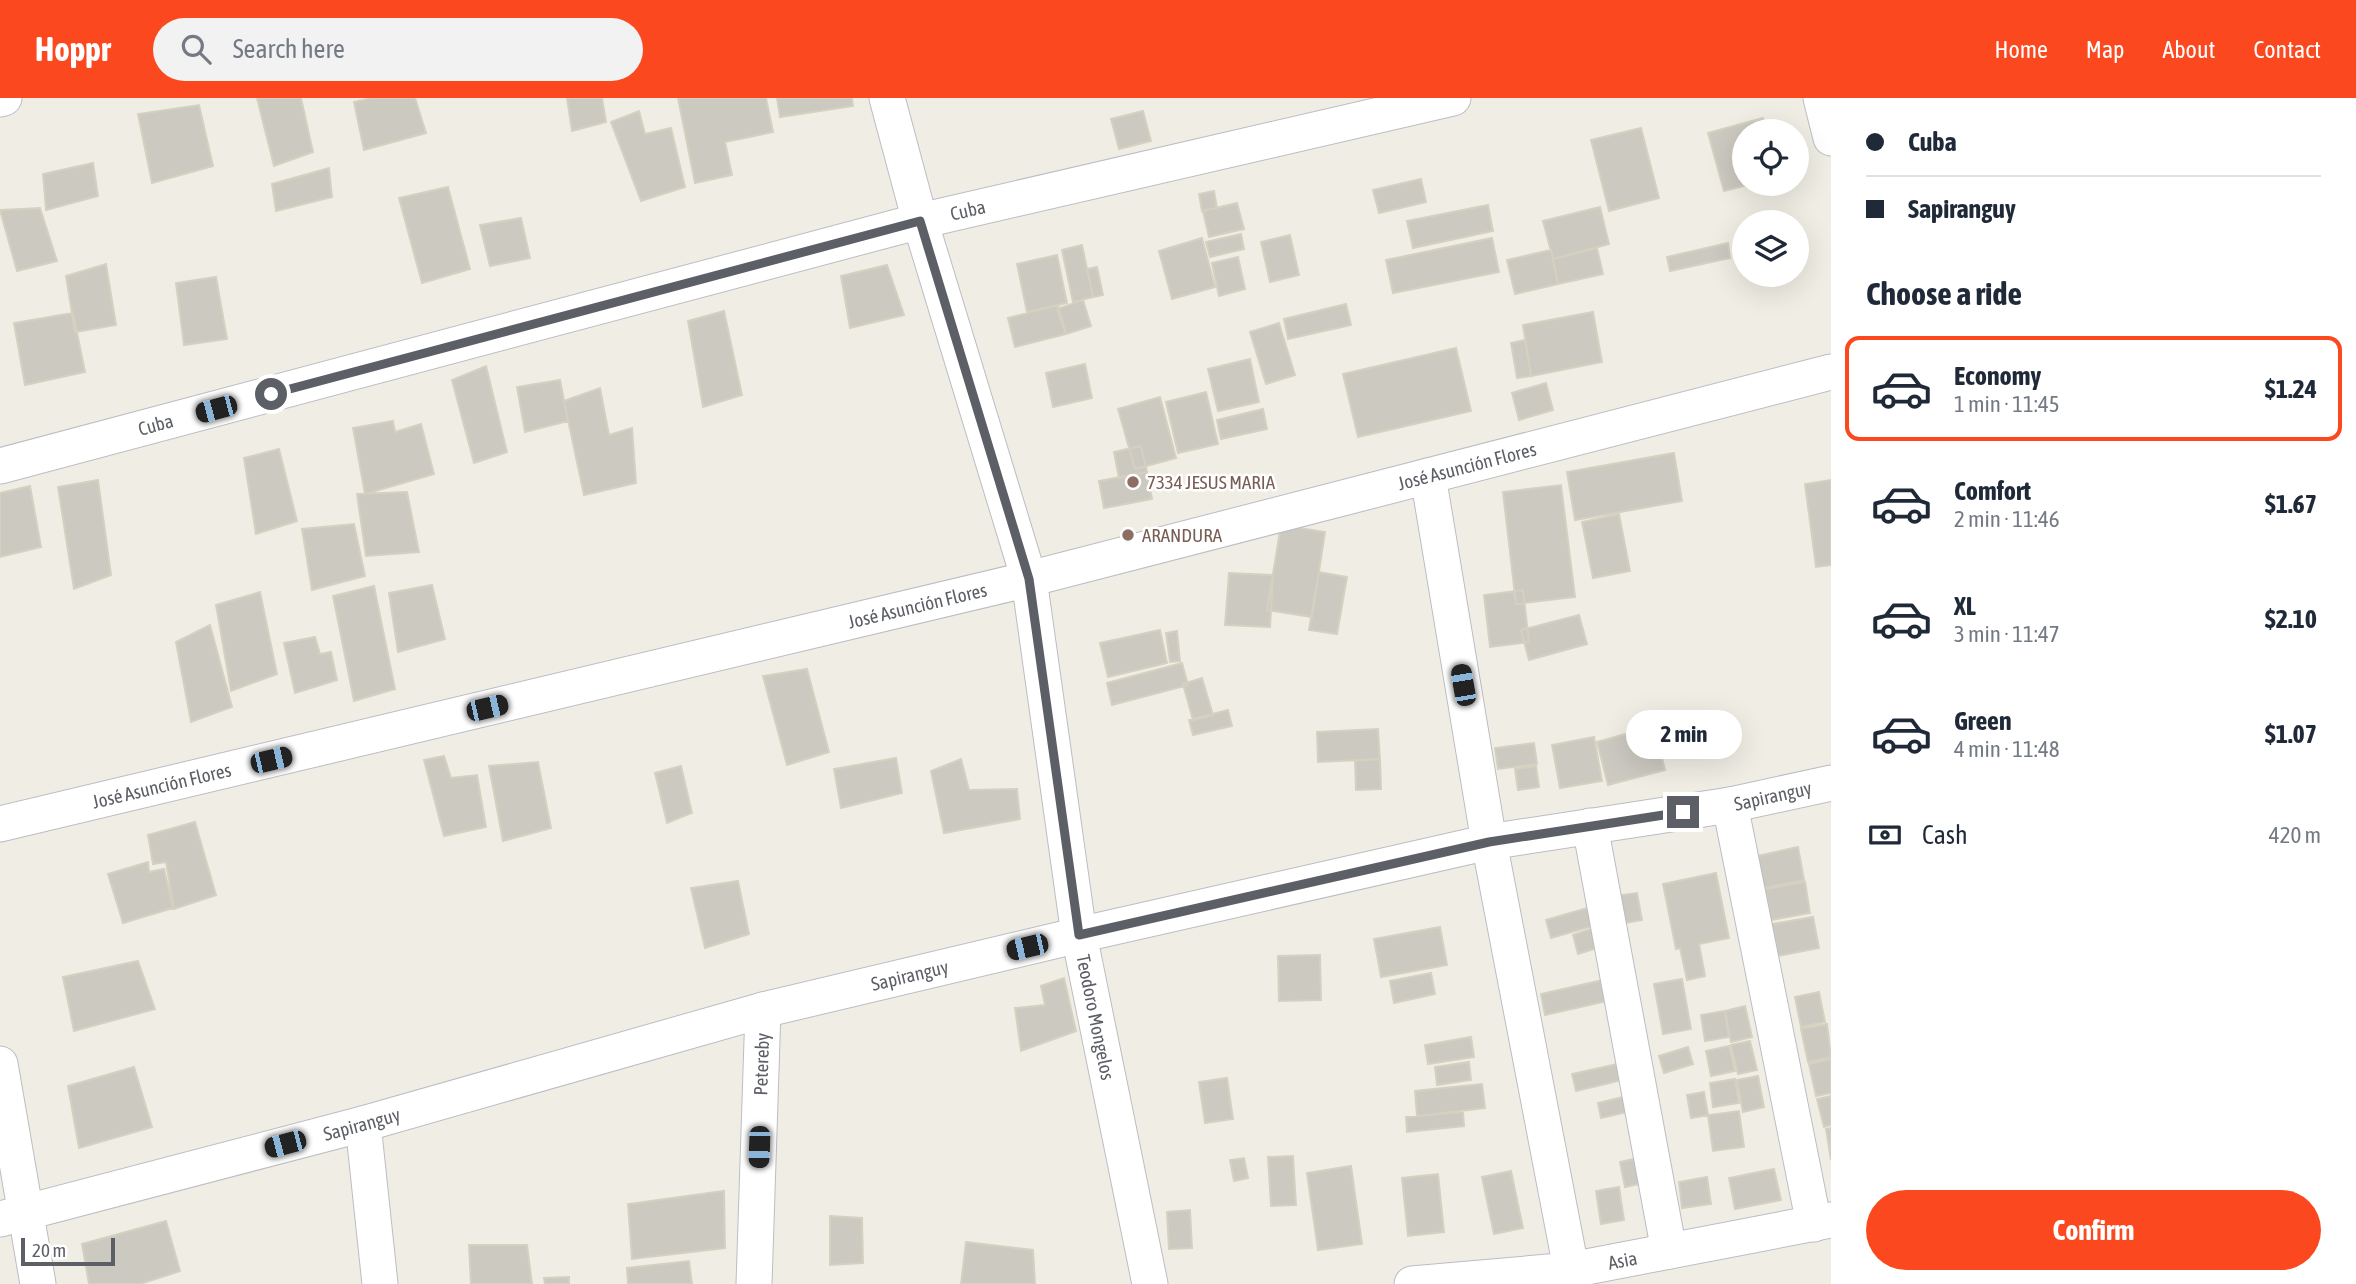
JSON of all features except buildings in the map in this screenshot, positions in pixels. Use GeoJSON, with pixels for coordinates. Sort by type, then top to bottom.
{"type":"FeatureCollection","features":[{"type":"Feature","properties":{"kind":"street","name":"Teodoro Mongelos"},"geometry":{"type":"LineString","coordinates":[[887,98],[920,221],[1029,579],[1079,935],[1150,1284]]}},
{"type":"Feature","properties":{"kind":"street","name":"Cuba"},"geometry":{"type":"LineString","coordinates":[[0,467],[920,221],[1453,98]]}},
{"type":"Feature","properties":{"kind":"street"},"geometry":{"type":"LineString","coordinates":[[1821,98],[1831,138]]}},
{"type":"Feature","properties":{"kind":"street","name":"José Asunción Flores"},"geometry":{"type":"LineString","coordinates":[[0,824],[1029,579],[1831,372]]}},
{"type":"Feature","properties":{"kind":"street"},"geometry":{"type":"LineString","coordinates":[[1428,476],[1489,842],[1573,1277]]}},
{"type":"Feature","properties":{"kind":"street","name":"Sapiranguy"},"geometry":{"type":"LineString","coordinates":[[13,1216],[363,1124],[763,1010],[1489,842],[1730,805],[1831,783]]}},
{"type":"Feature","properties":{"kind":"street"},"geometry":{"type":"LineString","coordinates":[[1730,805],[1823,1222]]}},
{"type":"Feature","properties":{"kind":"street"},"geometry":{"type":"LineString","coordinates":[[1590,826],[1669,1251]]}},
{"type":"Feature","properties":{"kind":"street","name":"Petereby"},"geometry":{"type":"LineString","coordinates":[[754,1284],[763,1010]]}},
{"type":"Feature","properties":{"kind":"street"},"geometry":{"type":"LineString","coordinates":[[0,1064],[13,1216],[38,1284]]}},
{"type":"Feature","properties":{"kind":"street"},"geometry":{"type":"LineString","coordinates":[[363,1124],[380,1284]]}},
{"type":"Feature","properties":{"kind":"street","name":"Asia"},"geometry":{"type":"LineString","coordinates":[[1412,1284],[1573,1277],[1669,1251],[1823,1222]]}},
{"type":"Feature","properties":{"kind":"place","name":"7334 JESUS MARIA"},"geometry":{"type":"Point","coordinates":[1133,482]}},
{"type":"Feature","properties":{"kind":"place","name":"ARANDURA"},"geometry":{"type":"Point","coordinates":[1128,535]}},
{"type":"Feature","properties":{"kind":"route"},"geometry":{"type":"LineString","coordinates":[[271,394],[920,221],[1029,579],[1079,935],[1489,842],[1683,812]]}}]}
